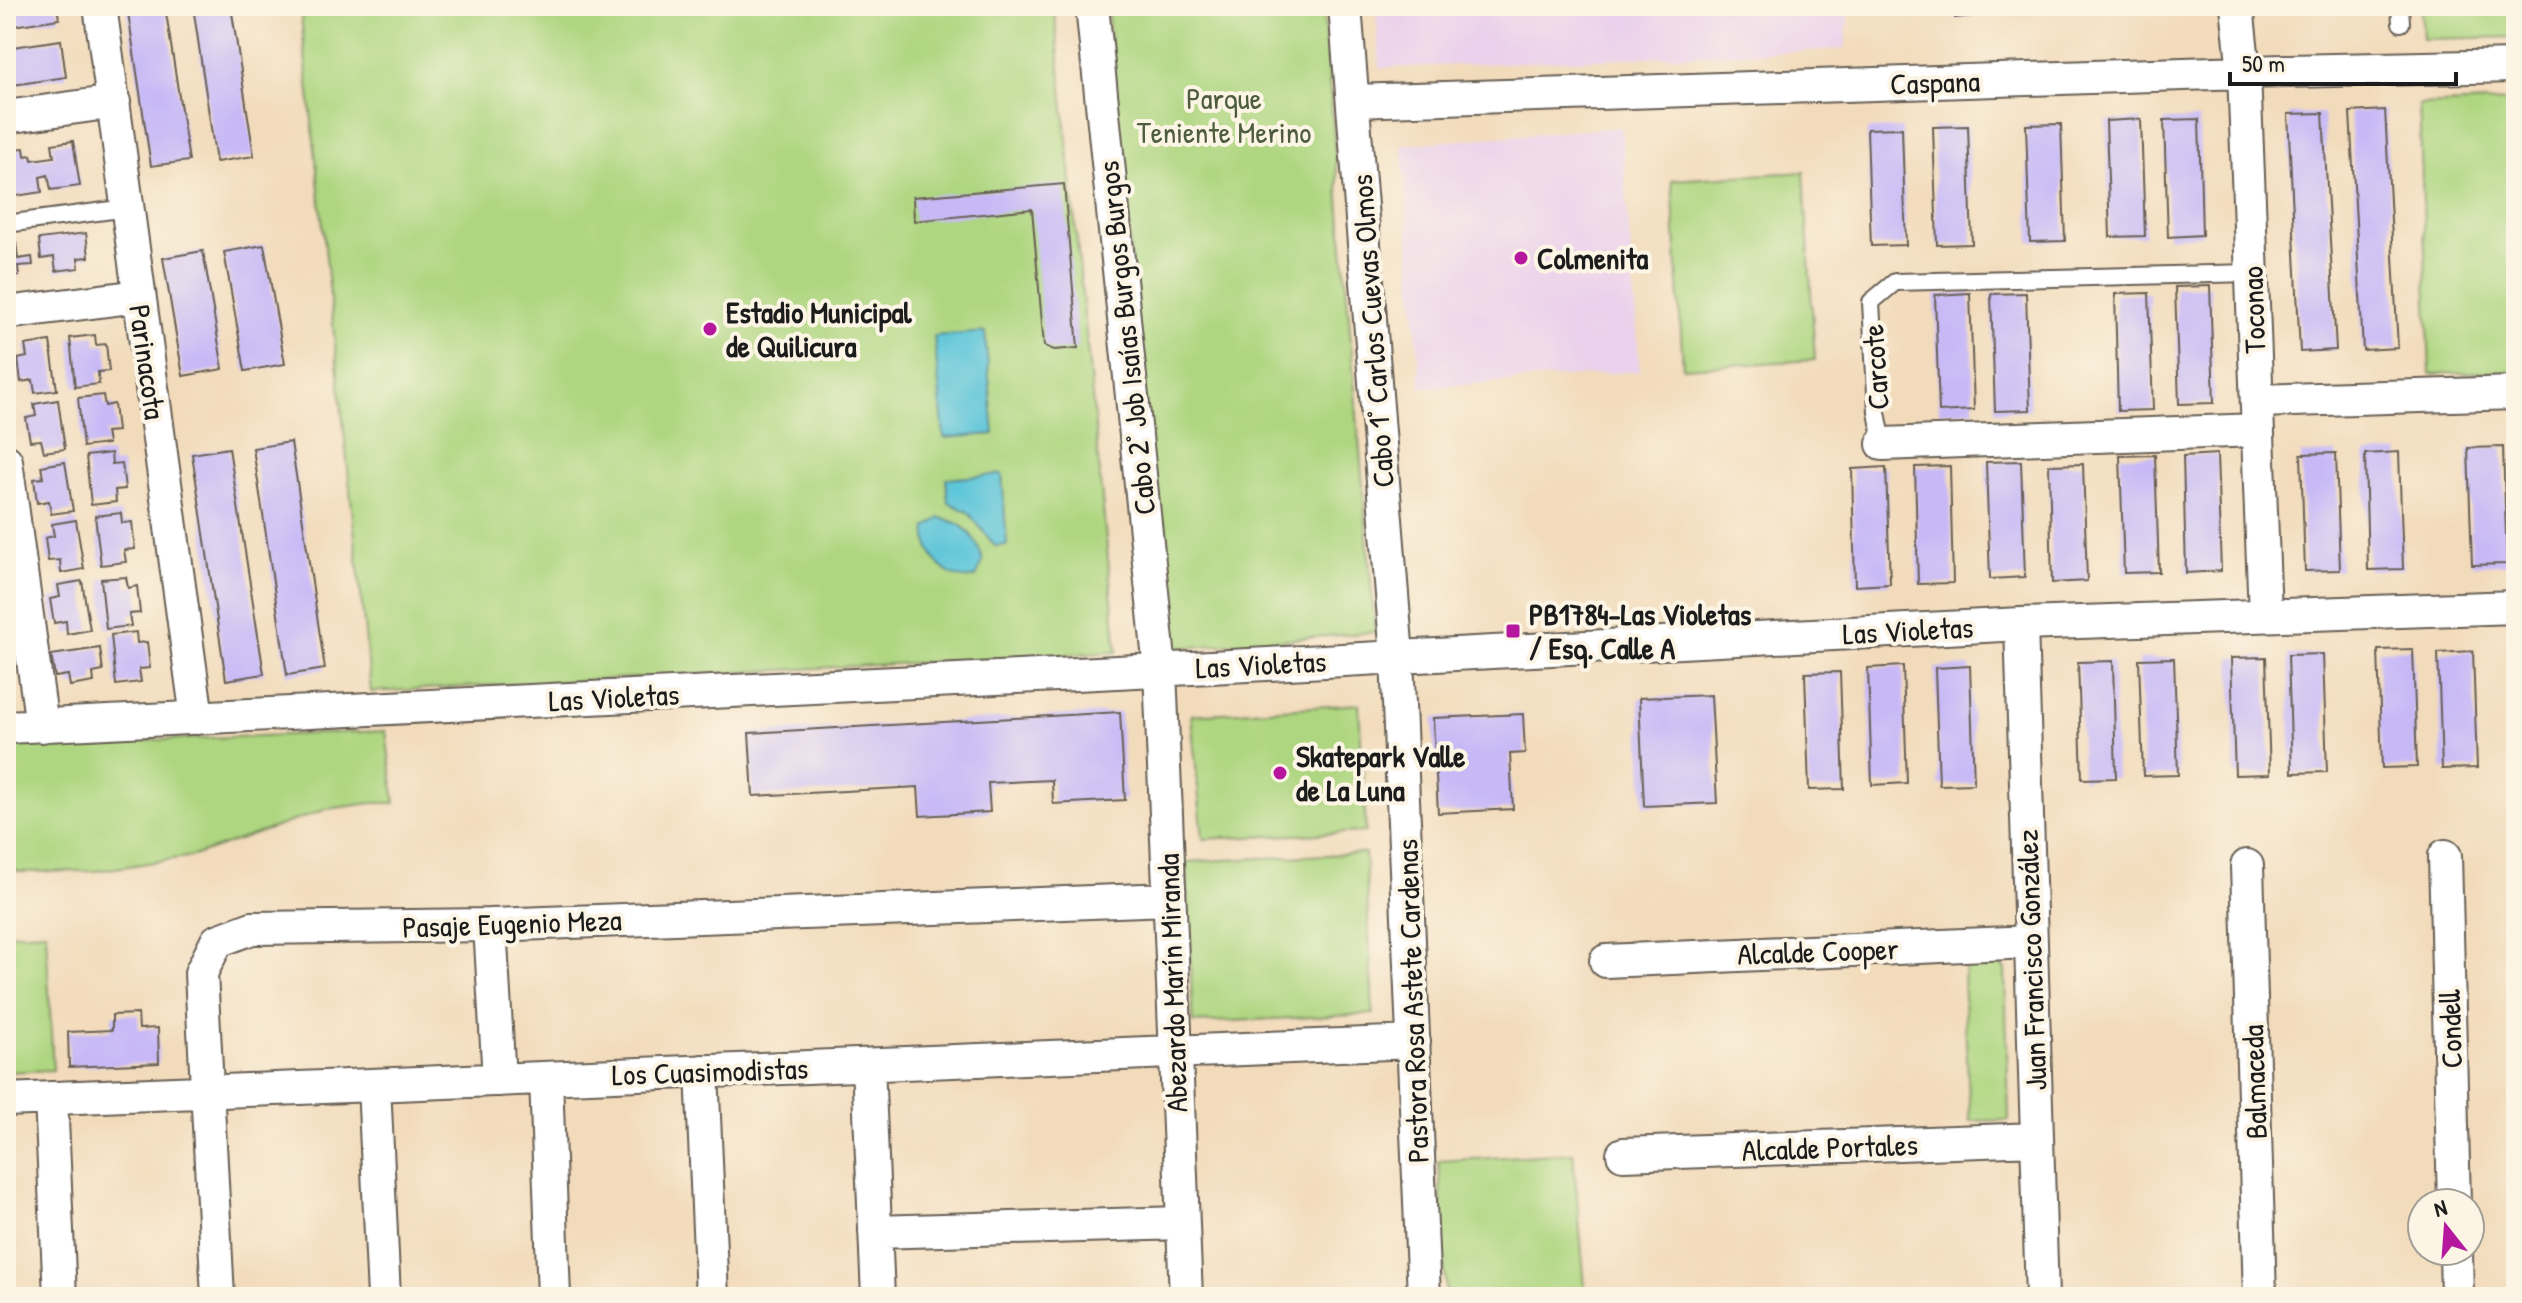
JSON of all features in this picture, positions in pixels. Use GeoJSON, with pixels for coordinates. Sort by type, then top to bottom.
{"type":"FeatureCollection","features":[{"type":"Feature","properties":{"kind":"street","name":"Parinacota"},"geometry":{"type":"LineString","coordinates":[[100,6],[197,718]]}},
{"type":"Feature","properties":{"kind":"street","name":"Cabo 2° Job Isaías Burgos Burgos"},"geometry":{"type":"LineString","coordinates":[[1092,6],[1160,670]]}},
{"type":"Feature","properties":{"kind":"street","name":"Cabo 1° Carlos Cuevas Olmos"},"geometry":{"type":"LineString","coordinates":[[1345,6],[1397,657]]}},
{"type":"Feature","properties":{"kind":"street","name":"Toconao"},"geometry":{"type":"LineString","coordinates":[[2237,6],[2244,72],[2265,615]]}},
{"type":"Feature","properties":{"kind":"street","name":"Caspana"},"geometry":{"type":"LineString","coordinates":[[1354,101],[2516,66]]}},
{"type":"Feature","properties":{"kind":"street"},"geometry":{"type":"LineString","coordinates":[[6,117],[114,102]]}},
{"type":"Feature","properties":{"kind":"street"},"geometry":{"type":"LineString","coordinates":[[6,313],[139,296]]}},
{"type":"Feature","properties":{"kind":"street","name":"Carcote"},"geometry":{"type":"LineString","coordinates":[[1883,444],[2516,393]]}},
{"type":"Feature","properties":{"kind":"street"},"geometry":{"type":"LineString","coordinates":[[6,461],[42,726]]}},
{"type":"Feature","properties":{"kind":"street","name":"Las Violetas"},"geometry":{"type":"LineString","coordinates":[[6,727],[2021,624],[2516,607]]}},
{"type":"Feature","properties":{"kind":"street","name":"Juan Francisco González"},"geometry":{"type":"LineString","coordinates":[[2021,624],[2042,1297]]}},
{"type":"Feature","properties":{"kind":"street","name":"Pastora Rosa Astete Cardenas"},"geometry":{"type":"LineString","coordinates":[[1397,657],[1424,1297]]}},
{"type":"Feature","properties":{"kind":"street","name":"Abezardo Marín Miranda"},"geometry":{"type":"LineString","coordinates":[[1160,670],[1186,1297]]}},
{"type":"Feature","properties":{"kind":"street","name":"Condell"},"geometry":{"type":"LineString","coordinates":[[2445,856],[2454,1187]]}},
{"type":"Feature","properties":{"kind":"street","name":"Balmaceda"},"geometry":{"type":"LineString","coordinates":[[2247,866],[2260,1297]]}},
{"type":"Feature","properties":{"kind":"street","name":"Pasaje Eugenio Meza"},"geometry":{"type":"LineString","coordinates":[[218,1297],[201,973],[217,941],[252,928],[490,925],[1169,899]]}},
{"type":"Feature","properties":{"kind":"street"},"geometry":{"type":"LineString","coordinates":[[490,925],[499,1080]]}},
{"type":"Feature","properties":{"kind":"street","name":"Alcalde Cooper"},"geometry":{"type":"LineString","coordinates":[[1606,961],[2031,942]]}},
{"type":"Feature","properties":{"kind":"street","name":"Los Cuasimodistas"},"geometry":{"type":"LineString","coordinates":[[6,1100],[1414,1042]]}},
{"type":"Feature","properties":{"kind":"street"},"geometry":{"type":"LineString","coordinates":[[868,1065],[878,1297]]}},
{"type":"Feature","properties":{"kind":"street"},"geometry":{"type":"LineString","coordinates":[[702,1071],[712,1297]]}},
{"type":"Feature","properties":{"kind":"street"},"geometry":{"type":"LineString","coordinates":[[546,1078],[554,1297]]}},
{"type":"Feature","properties":{"kind":"street"},"geometry":{"type":"LineString","coordinates":[[374,1085],[384,1297]]}},
{"type":"Feature","properties":{"kind":"street"},"geometry":{"type":"LineString","coordinates":[[51,1098],[60,1297]]}},
{"type":"Feature","properties":{"kind":"street","name":"Alcalde Portales"},"geometry":{"type":"LineString","coordinates":[[1623,1154],[2037,1139]]}},
{"type":"Feature","properties":{"kind":"street"},"geometry":{"type":"LineString","coordinates":[[875,1232],[1182,1223]]}},
{"type":"Feature","properties":{"kind":"street"},"geometry":{"type":"LineString","coordinates":[[2456,1267],[2457,1297]]}},
{"type":"Feature","properties":{"kind":"lane"},"geometry":{"type":"LineString","coordinates":[[6,224],[127,208]]}},
{"type":"Feature","properties":{"kind":"lane","name":"Carcote"},"geometry":{"type":"LineString","coordinates":[[1883,444],[1877,412],[1871,302],[1895,282],[2251,273]]}},
{"type":"Feature","properties":{"kind":"shaded area"},"geometry":{"type":"Polygon","coordinates":[[[1376,6],[1849,6],[1845,49],[1380,68],[1376,6]]]}},
{"type":"Feature","properties":{"kind":"shaded area","name":"Colmenita"},"geometry":{"type":"Polygon","coordinates":[[[1621,127],[1640,371],[1421,388],[1402,145],[1621,127]]]}},
{"type":"Feature","properties":{"kind":"green space","name":"Estadio Municipal de Quilicura"},"geometry":{"type":"Polygon","coordinates":[[[300,6],[1054,6],[1117,652],[371,692],[300,6]]]}},
{"type":"Feature","properties":{"kind":"green space","name":"Parque Teniente Merino"},"geometry":{"type":"Polygon","coordinates":[[[1107,6],[1323,6],[1375,632],[1167,649],[1107,6]]]}},
{"type":"Feature","properties":{"kind":"green space"},"geometry":{"type":"Polygon","coordinates":[[[2421,6],[2516,6],[2516,37],[2423,39],[2421,6]]]}},
{"type":"Feature","properties":{"kind":"green space"},"geometry":{"type":"Polygon","coordinates":[[[2516,101],[2516,371],[2430,374],[2419,105],[2516,101]]]}},
{"type":"Feature","properties":{"kind":"green space"},"geometry":{"type":"Polygon","coordinates":[[[1804,172],[1815,360],[1683,368],[1672,180],[1804,172]]]}},
{"type":"Feature","properties":{"kind":"green space","name":"Skatepark Valle de La Luna"},"geometry":{"type":"Polygon","coordinates":[[[1359,704],[1366,832],[1203,839],[1191,715],[1359,704]]]}},
{"type":"Feature","properties":{"kind":"green space"},"geometry":{"type":"Polygon","coordinates":[[[386,731],[395,803],[327,809],[193,856],[96,871],[21,872],[6,867],[6,746],[386,731]]]}},
{"type":"Feature","properties":{"kind":"green space"},"geometry":{"type":"Polygon","coordinates":[[[1365,853],[1373,1014],[1193,1023],[1186,862],[1365,853]]]}},
{"type":"Feature","properties":{"kind":"green space"},"geometry":{"type":"Polygon","coordinates":[[[46,932],[53,1070],[6,1072],[6,934],[46,932]]]}},
{"type":"Feature","properties":{"kind":"green space"},"geometry":{"type":"Polygon","coordinates":[[[1975,960],[1995,960],[2005,969],[2009,1120],[1970,1121],[1963,978],[1966,968],[1975,960]]]}},
{"type":"Feature","properties":{"kind":"green space"},"geometry":{"type":"Polygon","coordinates":[[[1573,1153],[1586,1297],[1446,1297],[1439,1161],[1573,1153]]]}},
{"type":"Feature","properties":{"kind":"water"},"geometry":{"type":"Polygon","coordinates":[[[985,332],[994,434],[944,438],[934,336],[985,332]]]}},
{"type":"Feature","properties":{"kind":"water"},"geometry":{"type":"Polygon","coordinates":[[[1002,474],[1007,545],[995,546],[968,512],[948,502],[946,479],[1002,474]]]}},
{"type":"Feature","properties":{"kind":"water"},"geometry":{"type":"Polygon","coordinates":[[[940,518],[957,523],[974,539],[983,562],[976,577],[966,578],[947,572],[933,557],[927,527],[940,518]]]}},
{"type":"Feature","properties":{"kind":"building"},"geometry":{"type":"Polygon","coordinates":[[[6,6],[57,6],[59,19],[6,27],[6,6]]]}},
{"type":"Feature","properties":{"kind":"building"},"geometry":{"type":"Polygon","coordinates":[[[127,6],[165,6],[189,161],[151,166],[127,6]]]}},
{"type":"Feature","properties":{"kind":"building"},"geometry":{"type":"Polygon","coordinates":[[[193,6],[231,6],[254,156],[216,162],[193,6]]]}},
{"type":"Feature","properties":{"kind":"building"},"geometry":{"type":"Polygon","coordinates":[[[1954,6],[1989,6],[1990,14],[1955,18],[1954,6]]]}},
{"type":"Feature","properties":{"kind":"building"},"geometry":{"type":"Polygon","coordinates":[[[2013,6],[2054,6],[2054,8],[2014,13],[2013,6]]]}},
{"type":"Feature","properties":{"kind":"building"},"geometry":{"type":"Polygon","coordinates":[[[61,40],[66,77],[6,86],[6,48],[61,40]]]}},
{"type":"Feature","properties":{"kind":"building"},"geometry":{"type":"Polygon","coordinates":[[[2385,110],[2398,348],[2363,350],[2350,112],[2385,110]]]}},
{"type":"Feature","properties":{"kind":"building"},"geometry":{"type":"Polygon","coordinates":[[[2323,113],[2336,350],[2300,352],[2288,114],[2323,113]]]}},
{"type":"Feature","properties":{"kind":"building"},"geometry":{"type":"Polygon","coordinates":[[[2141,119],[2145,236],[2110,237],[2106,121],[2141,119]]]}},
{"type":"Feature","properties":{"kind":"building"},"geometry":{"type":"Polygon","coordinates":[[[2199,119],[2202,235],[2168,237],[2164,120],[2199,119]]]}},
{"type":"Feature","properties":{"kind":"building"},"geometry":{"type":"Polygon","coordinates":[[[2061,124],[2065,241],[2030,242],[2026,125],[2061,124]]]}},
{"type":"Feature","properties":{"kind":"building"},"geometry":{"type":"Polygon","coordinates":[[[1968,126],[1972,244],[1937,245],[1933,127],[1968,126]]]}},
{"type":"Feature","properties":{"kind":"building"},"geometry":{"type":"Polygon","coordinates":[[[1902,128],[1906,245],[1871,246],[1867,129],[1902,128]]]}},
{"type":"Feature","properties":{"kind":"building"},"geometry":{"type":"Polygon","coordinates":[[[73,141],[80,186],[51,190],[48,175],[40,177],[42,192],[10,197],[6,183],[6,150],[24,148],[25,156],[31,155],[32,160],[54,157],[52,144],[73,141]]]}},
{"type":"Feature","properties":{"kind":"building"},"geometry":{"type":"Polygon","coordinates":[[[1064,184],[1078,348],[1054,350],[1044,346],[1032,209],[914,221],[913,197],[1064,184]]]}},
{"type":"Feature","properties":{"kind":"building"},"geometry":{"type":"Polygon","coordinates":[[[86,233],[89,257],[78,258],[79,268],[56,271],[54,257],[41,259],[39,239],[86,233]]]}},
{"type":"Feature","properties":{"kind":"building"},"geometry":{"type":"Polygon","coordinates":[[[16,242],[18,259],[32,257],[33,265],[18,266],[19,276],[6,277],[6,243],[16,242]]]}},
{"type":"Feature","properties":{"kind":"building"},"geometry":{"type":"Polygon","coordinates":[[[264,245],[285,364],[245,371],[224,252],[264,245]]]}},
{"type":"Feature","properties":{"kind":"building"},"geometry":{"type":"Polygon","coordinates":[[[203,251],[223,369],[183,376],[163,258],[203,251]]]}},
{"type":"Feature","properties":{"kind":"building"},"geometry":{"type":"Polygon","coordinates":[[[2210,286],[2214,403],[2179,404],[2175,287],[2210,286]]]}},
{"type":"Feature","properties":{"kind":"building"},"geometry":{"type":"Polygon","coordinates":[[[1970,293],[1974,410],[1939,412],[1935,295],[1970,293]]]}},
{"type":"Feature","properties":{"kind":"building"},"geometry":{"type":"Polygon","coordinates":[[[2026,293],[2030,410],[1995,411],[1991,294],[2026,293]]]}},
{"type":"Feature","properties":{"kind":"building"},"geometry":{"type":"Polygon","coordinates":[[[2149,293],[2153,410],[2118,411],[2115,294],[2149,293]]]}},
{"type":"Feature","properties":{"kind":"building"},"geometry":{"type":"Polygon","coordinates":[[[95,335],[96,345],[106,344],[109,371],[98,372],[99,384],[75,387],[70,338],[95,335]]]}},
{"type":"Feature","properties":{"kind":"building"},"geometry":{"type":"Polygon","coordinates":[[[50,341],[57,390],[35,393],[33,380],[21,382],[18,359],[27,357],[25,345],[50,341]]]}},
{"type":"Feature","properties":{"kind":"building"},"geometry":{"type":"Polygon","coordinates":[[[103,395],[105,406],[114,404],[117,431],[106,432],[108,444],[83,447],[78,398],[103,395]]]}},
{"type":"Feature","properties":{"kind":"building"},"geometry":{"type":"Polygon","coordinates":[[[58,400],[65,449],[44,452],[41,440],[30,441],[26,418],[36,416],[34,404],[58,400]]]}},
{"type":"Feature","properties":{"kind":"building"},"geometry":{"type":"Polygon","coordinates":[[[291,442],[325,669],[287,675],[253,448],[291,442]]]}},
{"type":"Feature","properties":{"kind":"building"},"geometry":{"type":"Polygon","coordinates":[[[2503,447],[2507,564],[2472,565],[2468,448],[2503,447]]]}},
{"type":"Feature","properties":{"kind":"building"},"geometry":{"type":"Polygon","coordinates":[[[229,448],[264,674],[226,680],[192,454],[229,448]]]}},
{"type":"Feature","properties":{"kind":"building"},"geometry":{"type":"Polygon","coordinates":[[[2399,452],[2403,569],[2368,570],[2365,454],[2399,452]]]}},
{"type":"Feature","properties":{"kind":"building"},"geometry":{"type":"Polygon","coordinates":[[[111,453],[112,464],[122,463],[125,489],[115,490],[116,502],[91,505],[86,456],[111,453]]]}},
{"type":"Feature","properties":{"kind":"building"},"geometry":{"type":"Polygon","coordinates":[[[2336,453],[2340,570],[2305,571],[2301,454],[2336,453]]]}},
{"type":"Feature","properties":{"kind":"building"},"geometry":{"type":"Polygon","coordinates":[[[2217,454],[2221,571],[2186,573],[2183,456],[2217,454]]]}},
{"type":"Feature","properties":{"kind":"building"},"geometry":{"type":"Polygon","coordinates":[[[2155,455],[2159,572],[2124,573],[2120,456],[2155,455]]]}},
{"type":"Feature","properties":{"kind":"building"},"geometry":{"type":"Polygon","coordinates":[[[2021,461],[2025,577],[1990,579],[1986,462],[2021,461]]]}},
{"type":"Feature","properties":{"kind":"building"},"geometry":{"type":"Polygon","coordinates":[[[65,462],[73,511],[51,514],[49,501],[37,503],[34,479],[43,478],[41,466],[65,462]]]}},
{"type":"Feature","properties":{"kind":"building"},"geometry":{"type":"Polygon","coordinates":[[[2083,464],[2087,581],[2052,583],[2049,465],[2083,464]]]}},
{"type":"Feature","properties":{"kind":"building"},"geometry":{"type":"Polygon","coordinates":[[[1950,466],[1953,583],[1918,584],[1915,467],[1950,466]]]}},
{"type":"Feature","properties":{"kind":"building"},"geometry":{"type":"Polygon","coordinates":[[[1886,467],[1890,584],[1855,586],[1852,469],[1886,467]]]}},
{"type":"Feature","properties":{"kind":"building"},"geometry":{"type":"Polygon","coordinates":[[[121,513],[122,523],[132,522],[135,549],[124,550],[126,562],[101,565],[95,516],[121,513]]]}},
{"type":"Feature","properties":{"kind":"building"},"geometry":{"type":"Polygon","coordinates":[[[76,520],[84,569],[61,573],[60,560],[48,561],[45,538],[54,536],[52,524],[76,520]]]}},
{"type":"Feature","properties":{"kind":"building"},"geometry":{"type":"Polygon","coordinates":[[[126,577],[128,588],[137,586],[140,613],[129,614],[131,626],[106,629],[101,579],[126,577]]]}},
{"type":"Feature","properties":{"kind":"building"},"geometry":{"type":"Polygon","coordinates":[[[82,581],[90,630],[67,634],[66,621],[54,623],[50,599],[60,597],[58,585],[82,581]]]}},
{"type":"Feature","properties":{"kind":"building"},"geometry":{"type":"Polygon","coordinates":[[[136,632],[137,643],[147,642],[150,668],[139,669],[141,682],[116,685],[111,635],[136,632]]]}},
{"type":"Feature","properties":{"kind":"building"},"geometry":{"type":"Polygon","coordinates":[[[100,648],[103,671],[93,673],[94,682],[70,686],[68,675],[55,677],[51,655],[100,648]]]}},
{"type":"Feature","properties":{"kind":"building"},"geometry":{"type":"Polygon","coordinates":[[[2413,649],[2417,767],[2382,768],[2378,650],[2413,649]]]}},
{"type":"Feature","properties":{"kind":"building"},"geometry":{"type":"Polygon","coordinates":[[[2473,651],[2477,768],[2442,769],[2438,653],[2473,651]]]}},
{"type":"Feature","properties":{"kind":"building"},"geometry":{"type":"Polygon","coordinates":[[[2323,654],[2327,772],[2292,773],[2288,655],[2323,654]]]}},
{"type":"Feature","properties":{"kind":"building"},"geometry":{"type":"Polygon","coordinates":[[[2266,657],[2270,774],[2235,775],[2231,658],[2266,657]]]}},
{"type":"Feature","properties":{"kind":"building"},"geometry":{"type":"Polygon","coordinates":[[[2174,658],[2178,775],[2143,776],[2139,659],[2174,658]]]}},
{"type":"Feature","properties":{"kind":"building"},"geometry":{"type":"Polygon","coordinates":[[[2113,661],[2116,778],[2082,779],[2078,662],[2113,661]]]}},
{"type":"Feature","properties":{"kind":"building"},"geometry":{"type":"Polygon","coordinates":[[[1903,666],[1907,783],[1872,785],[1868,668],[1903,666]]]}},
{"type":"Feature","properties":{"kind":"building"},"geometry":{"type":"Polygon","coordinates":[[[1970,666],[1974,784],[1939,785],[1935,668],[1970,666]]]}},
{"type":"Feature","properties":{"kind":"building"},"geometry":{"type":"Polygon","coordinates":[[[1840,672],[1844,789],[1809,790],[1805,673],[1840,672]]]}},
{"type":"Feature","properties":{"kind":"building"},"geometry":{"type":"Polygon","coordinates":[[[1711,695],[1717,803],[1644,806],[1639,698],[1711,695]]]}},
{"type":"Feature","properties":{"kind":"building"},"geometry":{"type":"Polygon","coordinates":[[[1120,712],[1125,800],[1053,804],[1052,780],[988,783],[990,812],[920,816],[918,787],[753,796],[749,733],[1120,712]]]}},
{"type":"Feature","properties":{"kind":"building"},"geometry":{"type":"Polygon","coordinates":[[[1523,714],[1525,753],[1510,754],[1513,809],[1438,813],[1433,718],[1523,714]]]}},
{"type":"Feature","properties":{"kind":"building"},"geometry":{"type":"Polygon","coordinates":[[[138,1014],[139,1029],[158,1028],[159,1063],[69,1067],[68,1032],[112,1030],[112,1015],[138,1014]]]}},
{"type":"Feature","properties":{"kind":"place","name":"Colmenita"},"geometry":{"type":"Point","coordinates":[1521,258]}},
{"type":"Feature","properties":{"kind":"place","name":"Estadio Municipal de Quilicura"},"geometry":{"type":"Point","coordinates":[710,329]}},
{"type":"Feature","properties":{"kind":"place","name":"PB1784-Las Violetas / Esq. Calle A"},"geometry":{"type":"Point","coordinates":[1513,631]}},
{"type":"Feature","properties":{"kind":"place","name":"Skatepark Valle de La Luna"},"geometry":{"type":"Point","coordinates":[1280,773]}}]}
